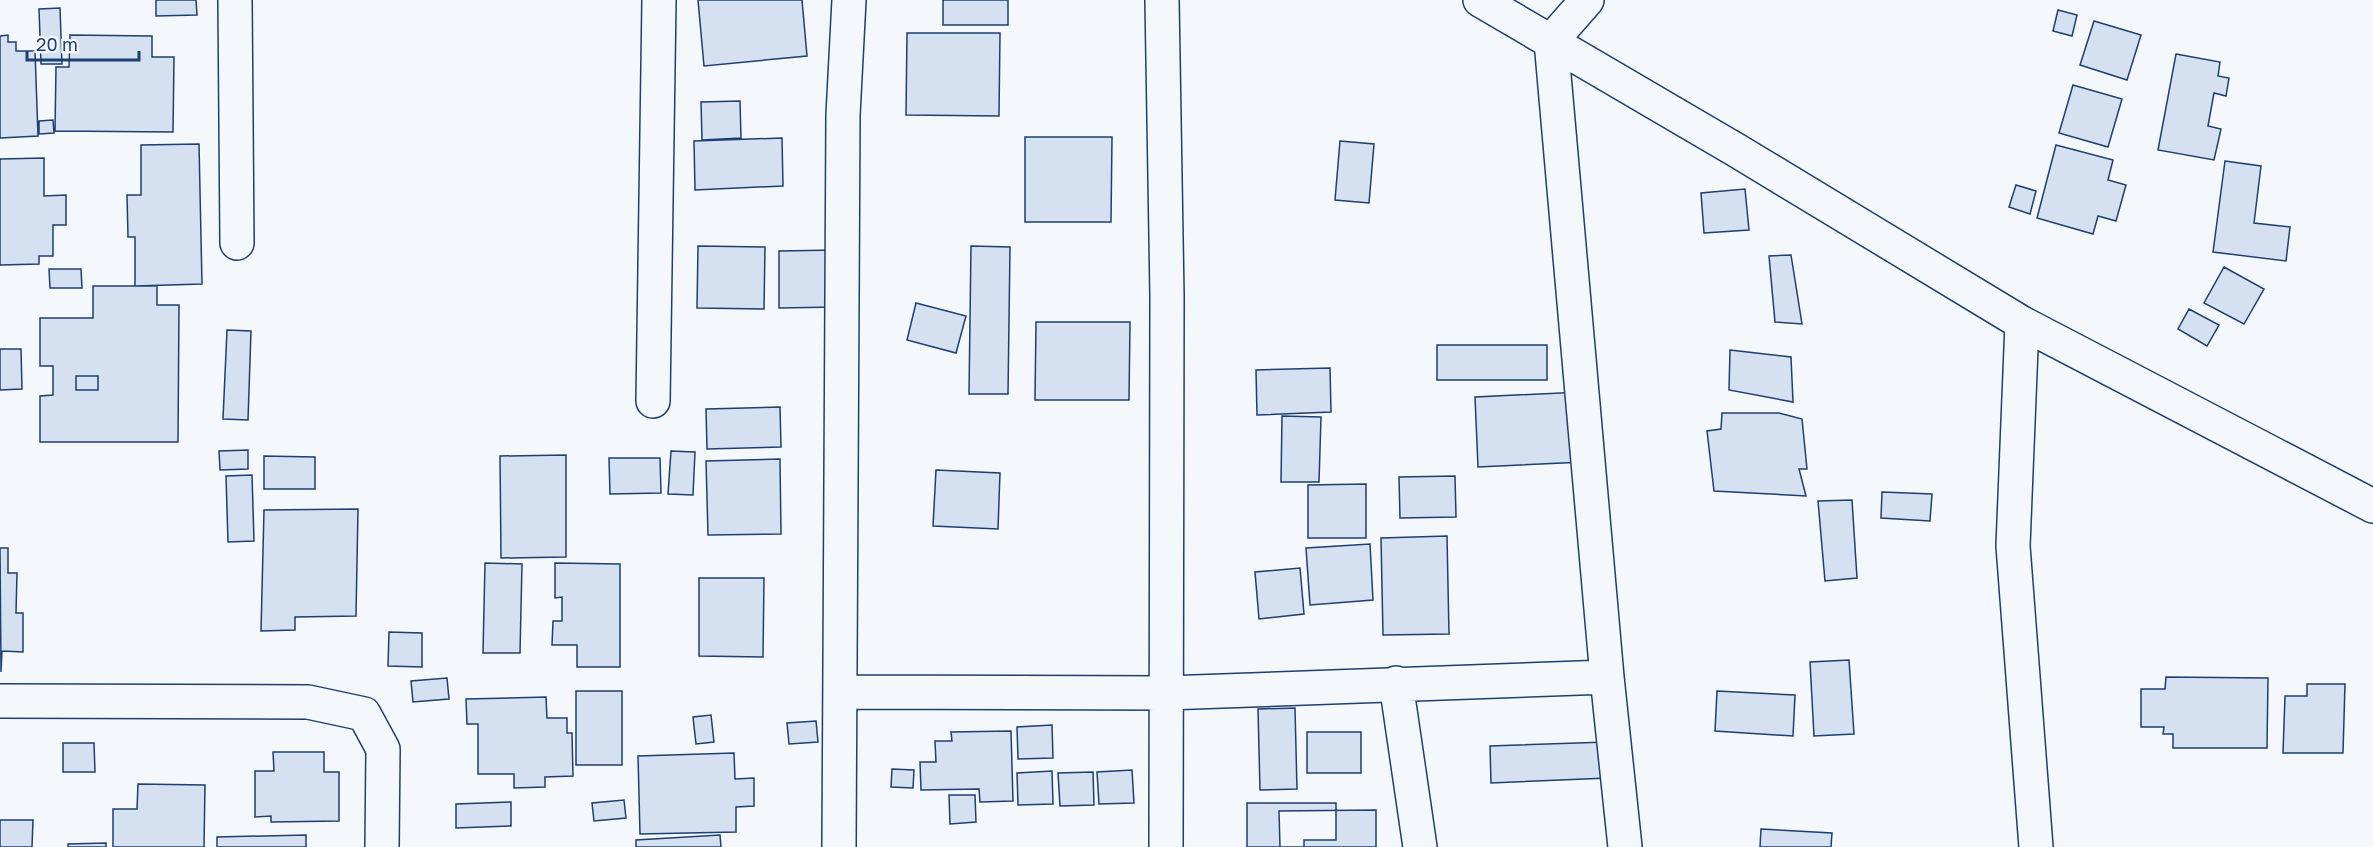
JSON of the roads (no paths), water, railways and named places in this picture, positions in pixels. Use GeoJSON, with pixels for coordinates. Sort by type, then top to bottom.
{"type":"FeatureCollection","features":[{"type":"Feature","properties":{"kind":"street"},"geometry":{"type":"LineString","coordinates":[[236,0],[237,243]]}},
{"type":"Feature","properties":{"kind":"street"},"geometry":{"type":"LineString","coordinates":[[653,402],[659,0]]}},
{"type":"Feature","properties":{"kind":"street"},"geometry":{"type":"LineString","coordinates":[[839,847],[843,115],[849,0]]}},
{"type":"Feature","properties":{"kind":"street"},"geometry":{"type":"LineString","coordinates":[[1162,0],[1167,296],[1166,847]]}},
{"type":"Feature","properties":{"kind":"street"},"geometry":{"type":"LineString","coordinates":[[1480,0],[2022,323],[2373,507]]}},
{"type":"Feature","properties":{"kind":"street"},"geometry":{"type":"LineString","coordinates":[[1587,0],[1551,41],[1607,677],[1625,847]]}},
{"type":"Feature","properties":{"kind":"street"},"geometry":{"type":"LineString","coordinates":[[2022,323],[2013,546],[2036,847]]}},
{"type":"Feature","properties":{"kind":"street"},"geometry":{"type":"LineString","coordinates":[[840,692],[1166,693],[1607,677]]}},
{"type":"Feature","properties":{"kind":"street"},"geometry":{"type":"LineString","coordinates":[[1396,683],[1420,847]]}},
{"type":"Feature","properties":{"kind":"street"},"geometry":{"type":"LineString","coordinates":[[0,701],[309,702],[364,714],[383,749],[382,847]]}}]}
